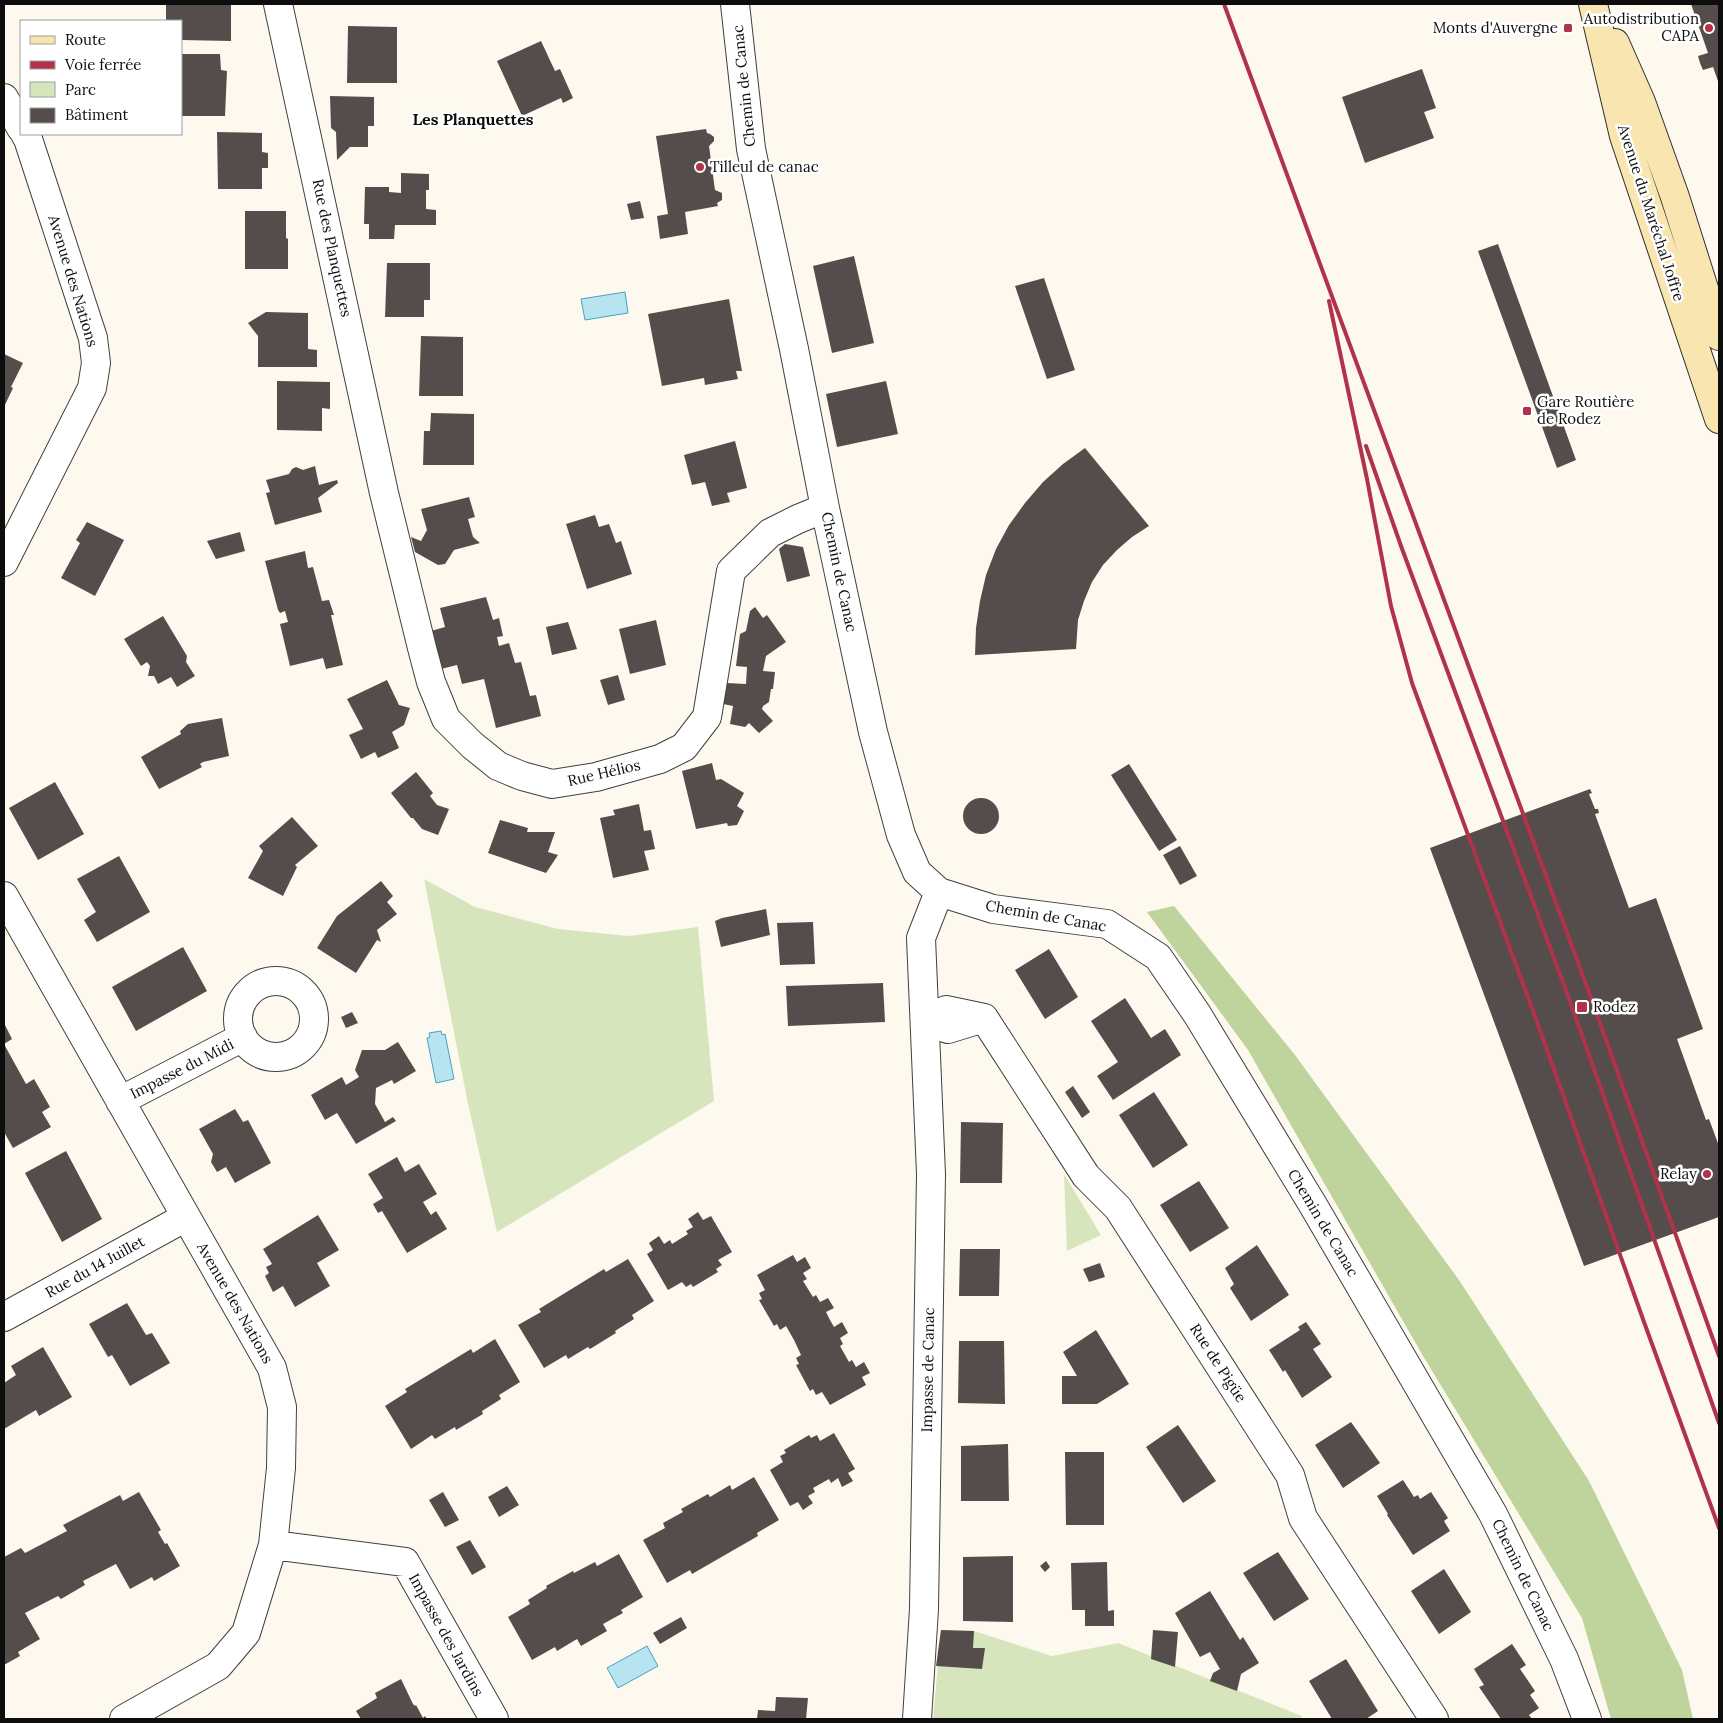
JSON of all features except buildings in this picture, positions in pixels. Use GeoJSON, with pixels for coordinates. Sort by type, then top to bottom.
{"type":"FeatureCollection","features":[{"type":"Feature","properties":{"kind":"main road","name":"Avenue du Maréchal Joffre"},"geometry":{"type":"LineString","coordinates":[[1593,4],[1624,136],[1719,419]]}},
{"type":"Feature","properties":{"kind":"main road","name":"Avenue du Maréchal Joffre"},"geometry":{"type":"LineString","coordinates":[[1598,4],[1641,102],[1675,197],[1719,336]]}},
{"type":"Feature","properties":{"kind":"street","name":"Rue des Planquettes"},"geometry":{"type":"LineString","coordinates":[[278,4],[384,493]]}},
{"type":"Feature","properties":{"kind":"street","name":"Chemin de Canac"},"geometry":{"type":"LineString","coordinates":[[735,4],[751,149],[794,349],[825,508],[873,732],[901,835],[918,872],[939,892],[993,909],[1107,924],[1158,957],[1198,1014],[1313,1205],[1493,1514],[1564,1659],[1587,1719]]}},
{"type":"Feature","properties":{"kind":"street"},"geometry":{"type":"LineString","coordinates":[[4,98],[20,126]]}},
{"type":"Feature","properties":{"kind":"street","name":"Avenue des Nations"},"geometry":{"type":"LineString","coordinates":[[4,562],[92,388],[96,363],[93,338],[26,135]]}},
{"type":"Feature","properties":{"kind":"street","name":"Rue Hélios"},"geometry":{"type":"LineString","coordinates":[[384,493],[431,682],[446,719],[472,745],[498,766],[522,776],[552,784],[596,777],[660,759],[684,747],[707,717],[731,570],[770,533],[825,508]]}},
{"type":"Feature","properties":{"kind":"street"},"geometry":{"type":"LineString","coordinates":[[925,1020],[921,938],[939,892]]}},
{"type":"Feature","properties":{"kind":"street","name":"Avenue des Nations"},"geometry":{"type":"LineString","coordinates":[[4,896],[272,1368],[282,1407],[281,1468],[274,1545],[246,1633],[218,1666],[124,1719]]}},
{"type":"Feature","properties":{"kind":"street","name":"Rue de Pigüe"},"geometry":{"type":"LineString","coordinates":[[925,1020],[948,1029],[984,1018],[1086,1176],[1118,1208],[1285,1467],[1290,1475],[1303,1518],[1434,1719]]}},
{"type":"Feature","properties":{"kind":"street","name":"Impasse de Canac"},"geometry":{"type":"LineString","coordinates":[[917,1719],[924,1609],[931,1174],[925,1020]]}},
{"type":"Feature","properties":{"kind":"street","name":"Impasse du Midi"},"geometry":{"type":"LineString","coordinates":[[120,1101],[243,1037]]}},
{"type":"Feature","properties":{"kind":"street","name":"Rue du 14 Juillet"},"geometry":{"type":"LineString","coordinates":[[4,1317],[186,1217]]}},
{"type":"Feature","properties":{"kind":"street","name":"Impasse des Jardins"},"geometry":{"type":"LineString","coordinates":[[274,1545],[405,1562],[494,1719]]}},
{"type":"Feature","properties":{"kind":"green space"},"geometry":{"type":"Polygon","coordinates":[[[424,879],[475,907],[558,929],[629,936],[698,927],[714,1101],[497,1232],[467,1099],[424,879]]]}},
{"type":"Feature","properties":{"kind":"green space"},"geometry":{"type":"Polygon","coordinates":[[[1174,906],[1295,1055],[1459,1280],[1589,1481],[1682,1670],[1693,1719],[1611,1719],[1582,1618],[1423,1356],[1248,1050],[1147,912],[1174,906]]]}},
{"type":"Feature","properties":{"kind":"green space"},"geometry":{"type":"Polygon","coordinates":[[[1064,1174],[1101,1235],[1067,1251],[1064,1174]]]}},
{"type":"Feature","properties":{"kind":"green space"},"geometry":{"type":"Polygon","coordinates":[[[941,1630],[974,1631],[1052,1656],[1118,1643],[1302,1716],[1300,1719],[933,1719],[941,1630]]]}},
{"type":"Feature","properties":{"kind":"water"},"geometry":{"type":"Polygon","coordinates":[[[625,292],[628,313],[585,320],[581,299],[625,292]]]}},
{"type":"Feature","properties":{"kind":"water"},"geometry":{"type":"Polygon","coordinates":[[[441,1031],[442,1035],[445,1034],[454,1079],[436,1083],[427,1038],[430,1037],[429,1033],[441,1031]]]}},
{"type":"Feature","properties":{"kind":"water"},"geometry":{"type":"Polygon","coordinates":[[[647,1646],[658,1666],[618,1688],[607,1668],[647,1646]]]}},
{"type":"Feature","properties":{"kind":"railway"},"geometry":{"type":"LineString","coordinates":[[1224,4],[1590,995],[1719,1356]]}},
{"type":"Feature","properties":{"kind":"railway"},"geometry":{"type":"LineString","coordinates":[[1329,301],[1367,479],[1391,606],[1412,683],[1536,1019],[1719,1528]]}},
{"type":"Feature","properties":{"kind":"railway"},"geometry":{"type":"LineString","coordinates":[[1366,446],[1401,546],[1571,1004],[1719,1423]]}},
{"type":"Feature","properties":{"kind":"place","name":"Monts d'Auvergne"},"geometry":{"type":"Point","coordinates":[1568,28]}},
{"type":"Feature","properties":{"kind":"place","name":"Autodistribution CAPA"},"geometry":{"type":"Point","coordinates":[1709,28]}},
{"type":"Feature","properties":{"kind":"place","name":"Tilleul de canac"},"geometry":{"type":"Point","coordinates":[700,167]}},
{"type":"Feature","properties":{"kind":"place","name":"Gare Routière de Rodez"},"geometry":{"type":"Point","coordinates":[1527,411]}},
{"type":"Feature","properties":{"kind":"place","name":"Rodez"},"geometry":{"type":"Point","coordinates":[1582,1007]}},
{"type":"Feature","properties":{"kind":"place","name":"Relay"},"geometry":{"type":"Point","coordinates":[1707,1174]}},
{"type":"Feature","properties":{"kind":"district","name":"Les Planquettes"},"geometry":{"type":"Point","coordinates":[473,119]}}]}
